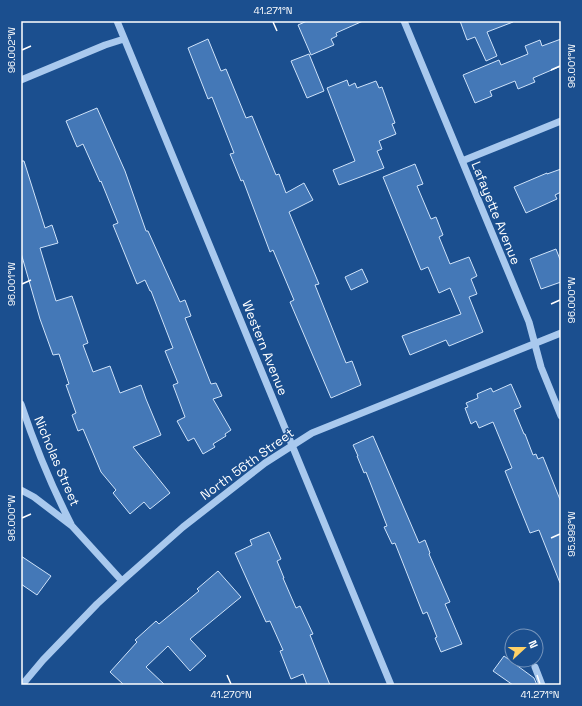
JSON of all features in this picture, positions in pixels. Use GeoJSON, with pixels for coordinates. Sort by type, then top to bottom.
{"type":"FeatureCollection","features":[{"type":"Feature","properties":{"kind":"street","name":"Western Avenue"},"geometry":{"type":"LineString","coordinates":[[117,21],[391,685]]}},
{"type":"Feature","properties":{"kind":"street","name":"Lafayette Avenue"},"geometry":{"type":"LineString","coordinates":[[404,21],[529,322],[541,367],[561,416]]}},
{"type":"Feature","properties":{"kind":"street"},"geometry":{"type":"LineString","coordinates":[[21,80],[124,39]]}},
{"type":"Feature","properties":{"kind":"street"},"geometry":{"type":"LineString","coordinates":[[462,161],[561,121]]}},
{"type":"Feature","properties":{"kind":"street","name":"North 56th Street"},"geometry":{"type":"LineString","coordinates":[[22,685],[43,660],[122,581],[183,527],[265,463],[312,433],[561,333]]}},
{"type":"Feature","properties":{"kind":"street","name":"Nicholas Street"},"geometry":{"type":"LineString","coordinates":[[21,404],[35,445],[72,526]]}},
{"type":"Feature","properties":{"kind":"street"},"geometry":{"type":"LineString","coordinates":[[21,424],[25,416]]}},
{"type":"Feature","properties":{"kind":"street"},"geometry":{"type":"LineString","coordinates":[[21,490],[34,497],[72,526],[122,581]]}},
{"type":"Feature","properties":{"kind":"street"},"geometry":{"type":"LineString","coordinates":[[535,668],[542,685]]}},
{"type":"Feature","properties":{"kind":"building"},"geometry":{"type":"Polygon","coordinates":[[[307,21],[363,21],[336,33],[337,36],[331,39],[334,45],[311,55],[298,25],[307,21]]]}},
{"type":"Feature","properties":{"kind":"building"},"geometry":{"type":"Polygon","coordinates":[[[460,21],[513,22],[487,32],[497,56],[486,61],[475,37],[467,40],[460,21]]]}},
{"type":"Feature","properties":{"kind":"building"},"geometry":{"type":"Polygon","coordinates":[[[208,39],[221,71],[226,69],[246,118],[252,116],[276,175],[279,174],[286,193],[304,183],[313,200],[289,212],[319,284],[315,285],[346,363],[352,361],[361,385],[331,398],[290,302],[294,300],[273,250],[270,252],[243,180],[241,181],[230,154],[234,153],[212,97],[208,99],[188,48],[208,39]]]}},
{"type":"Feature","properties":{"kind":"building"},"geometry":{"type":"Polygon","coordinates":[[[561,39],[561,66],[533,78],[535,82],[518,89],[515,81],[490,91],[492,96],[475,103],[463,75],[499,60],[501,65],[528,54],[525,46],[540,40],[542,46],[561,39]]]}},
{"type":"Feature","properties":{"kind":"building"},"geometry":{"type":"Polygon","coordinates":[[[309,54],[324,91],[307,98],[291,61],[309,54]]]}},
{"type":"Feature","properties":{"kind":"building"},"geometry":{"type":"Polygon","coordinates":[[[347,80],[349,86],[355,83],[357,88],[376,81],[379,88],[382,87],[395,123],[392,124],[396,134],[379,141],[382,149],[377,151],[384,168],[339,185],[333,170],[355,161],[327,88],[347,80]]]}},
{"type":"Feature","properties":{"kind":"building"},"geometry":{"type":"Polygon","coordinates":[[[97,108],[125,171],[146,231],[148,231],[180,302],[185,300],[191,316],[185,318],[211,384],[216,383],[222,396],[213,399],[231,430],[225,434],[226,436],[213,444],[215,447],[203,454],[194,438],[188,441],[177,421],[185,417],[173,385],[178,383],[165,351],[173,348],[151,291],[145,280],[137,284],[113,225],[118,223],[101,181],[100,182],[83,144],[77,147],[66,121],[97,108]]]}},
{"type":"Feature","properties":{"kind":"building"},"geometry":{"type":"Polygon","coordinates":[[[21,161],[24,161],[45,228],[52,225],[58,243],[40,248],[56,301],[72,296],[88,343],[83,345],[93,372],[110,366],[120,393],[141,385],[161,435],[133,447],[170,493],[150,509],[144,502],[130,514],[113,493],[116,490],[101,472],[83,429],[78,431],[72,415],[76,413],[66,385],[69,384],[59,354],[53,355],[40,319],[21,253],[21,161]]]}},
{"type":"Feature","properties":{"kind":"building"},"geometry":{"type":"Polygon","coordinates":[[[415,164],[423,184],[417,186],[431,219],[436,217],[443,235],[439,237],[450,264],[469,257],[477,276],[471,279],[477,294],[469,297],[483,332],[449,346],[446,340],[410,355],[402,336],[461,314],[450,288],[439,293],[428,267],[421,270],[383,177],[415,164]]]}},
{"type":"Feature","properties":{"kind":"building"},"geometry":{"type":"Polygon","coordinates":[[[561,169],[561,192],[555,195],[557,199],[526,213],[514,187],[547,173],[561,169]]]}},
{"type":"Feature","properties":{"kind":"building"},"geometry":{"type":"Polygon","coordinates":[[[556,249],[561,262],[561,282],[541,289],[530,259],[556,249]]]}},
{"type":"Feature","properties":{"kind":"building"},"geometry":{"type":"Polygon","coordinates":[[[362,269],[368,282],[351,290],[345,277],[362,269]]]}},
{"type":"Feature","properties":{"kind":"building"},"geometry":{"type":"Polygon","coordinates":[[[511,384],[521,407],[514,410],[524,434],[533,455],[536,454],[538,459],[543,457],[561,502],[561,583],[539,530],[530,533],[505,471],[512,468],[493,422],[479,428],[476,421],[471,424],[465,408],[468,407],[466,403],[478,398],[477,394],[491,388],[493,392],[511,384]]]}},
{"type":"Feature","properties":{"kind":"building"},"geometry":{"type":"Polygon","coordinates":[[[373,436],[419,543],[425,540],[430,553],[429,554],[450,602],[445,604],[462,644],[441,652],[427,612],[423,614],[395,543],[392,544],[384,527],[387,526],[366,472],[364,473],[353,445],[373,436]]]}},
{"type":"Feature","properties":{"kind":"building"},"geometry":{"type":"Polygon","coordinates":[[[269,532],[281,559],[277,561],[283,578],[296,608],[300,606],[313,634],[310,635],[330,685],[307,685],[303,674],[291,679],[280,651],[283,650],[270,621],[266,622],[235,553],[252,545],[250,540],[269,532]]]}},
{"type":"Feature","properties":{"kind":"building"},"geometry":{"type":"Polygon","coordinates":[[[21,556],[51,576],[37,595],[21,584],[21,556]]]}},
{"type":"Feature","properties":{"kind":"building"},"geometry":{"type":"Polygon","coordinates":[[[218,571],[241,597],[190,639],[206,656],[190,671],[168,646],[146,667],[165,685],[124,685],[110,672],[137,642],[135,640],[156,621],[159,624],[199,591],[197,589],[218,571]]]}},
{"type":"Feature","properties":{"kind":"building"},"geometry":{"type":"Polygon","coordinates":[[[504,656],[504,668],[520,668],[534,678],[537,685],[513,685],[493,671],[504,656]]]}}]}
